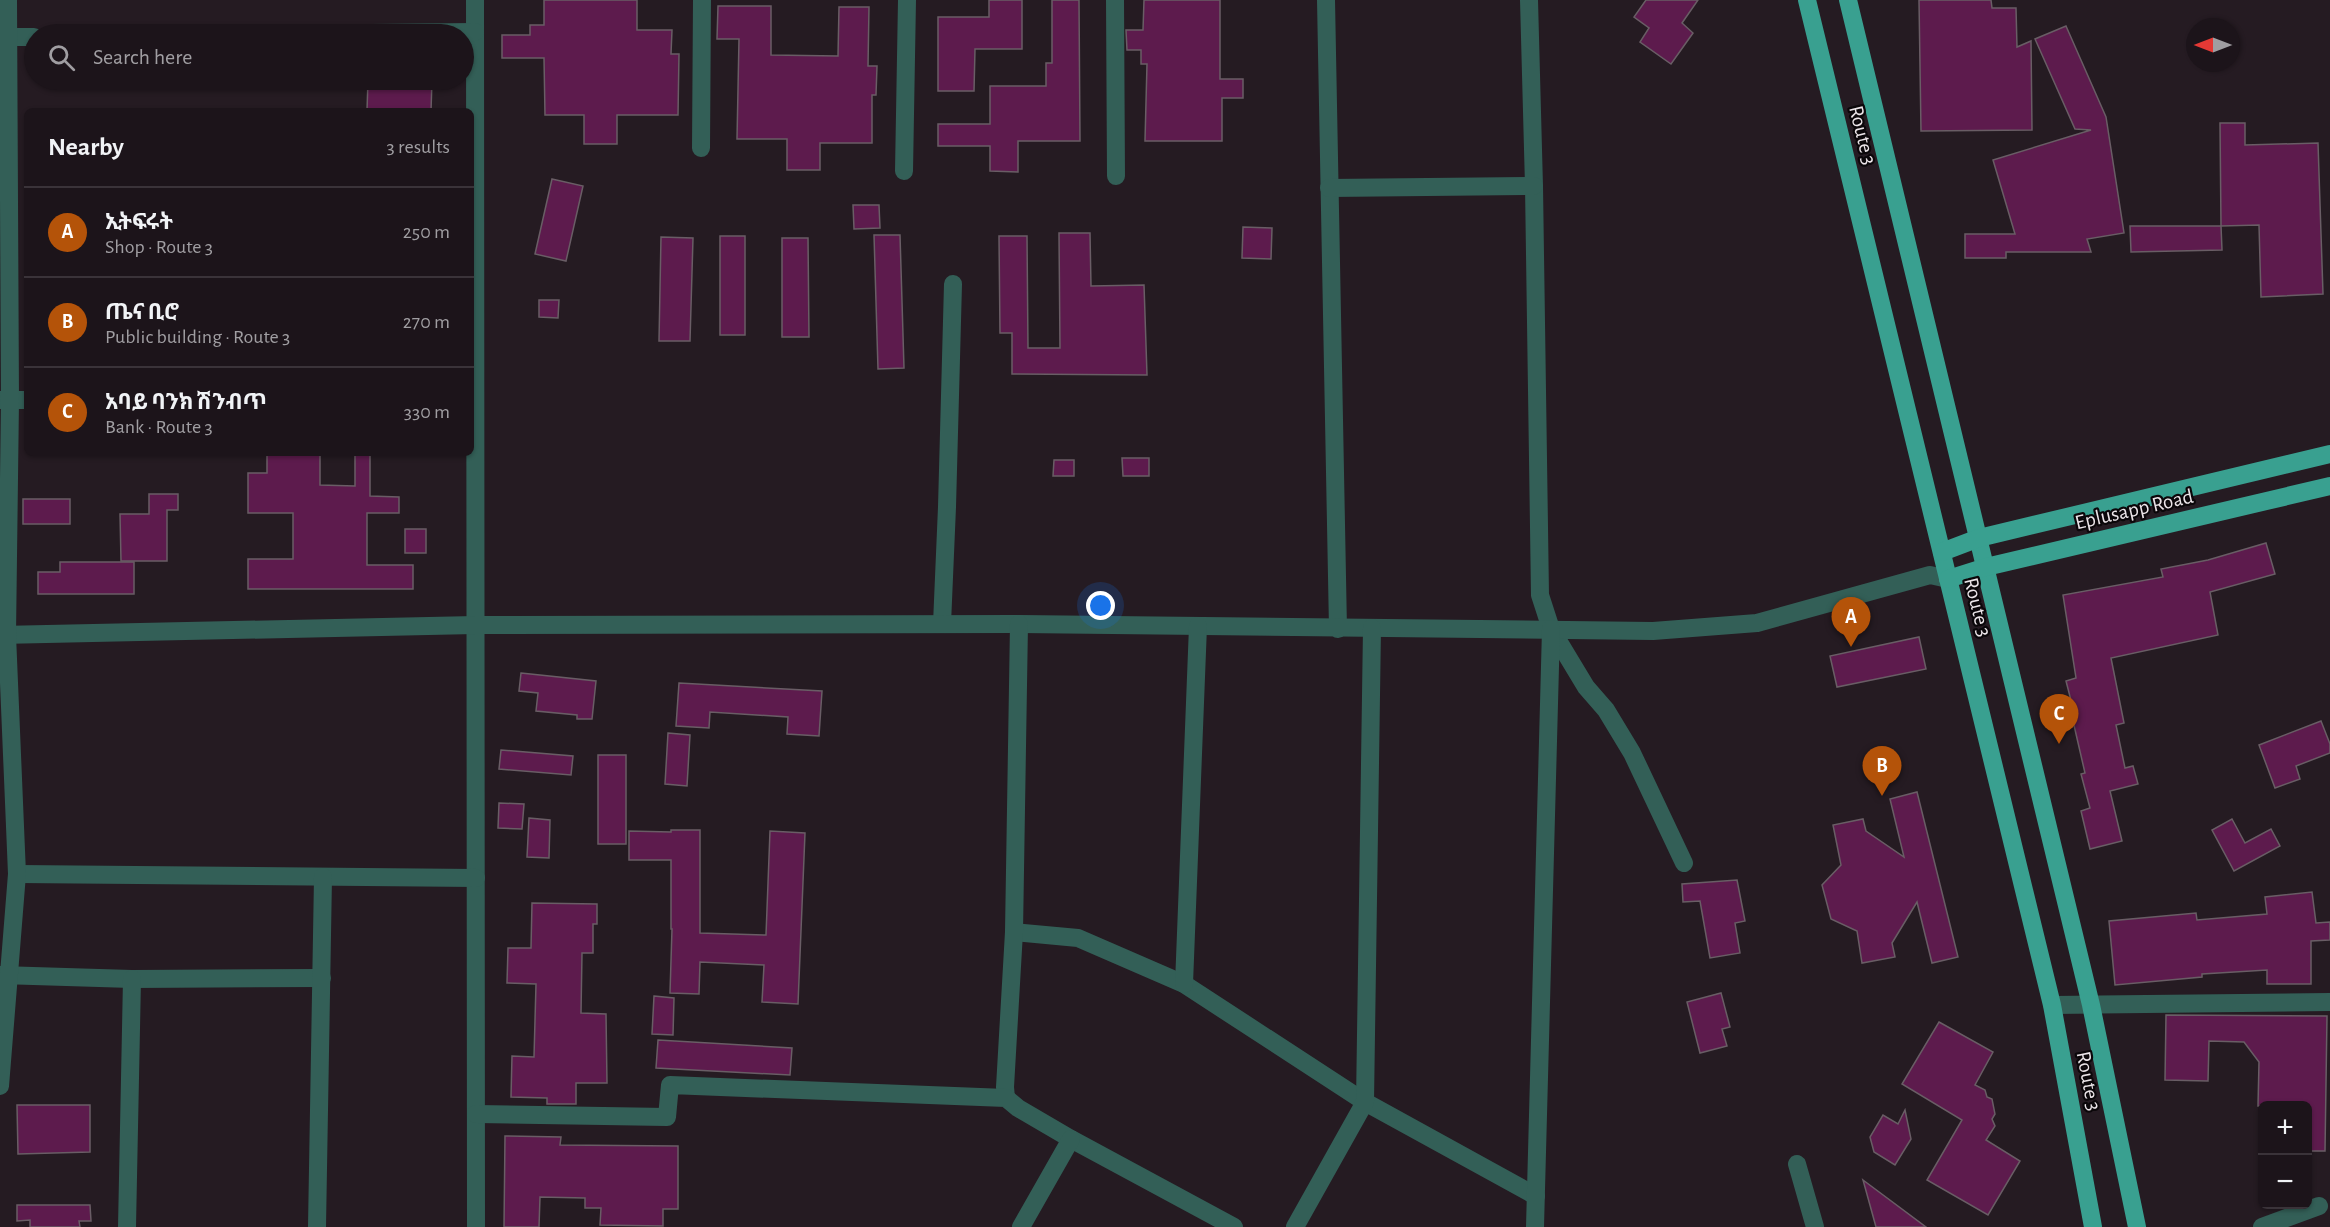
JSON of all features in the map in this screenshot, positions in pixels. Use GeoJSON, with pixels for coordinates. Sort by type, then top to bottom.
{"type":"FeatureCollection","features":[{"type":"Feature","properties":{"kind":"main road","name":"Route 3"},"geometry":{"type":"LineString","coordinates":[[1807,0],[2052,1005],[2092,1227]]}},
{"type":"Feature","properties":{"kind":"main road"},"geometry":{"type":"LineString","coordinates":[[1848,0],[2091,1005],[2137,1227]]}},
{"type":"Feature","properties":{"kind":"main road"},"geometry":{"type":"LineString","coordinates":[[1942,552],[1979,538],[2326,455],[2329,486]]}},
{"type":"Feature","properties":{"kind":"main road","name":"Eplusapp Road"},"geometry":{"type":"LineString","coordinates":[[1948,579],[1986,567],[2329,486]]}},
{"type":"Feature","properties":{"kind":"street"},"geometry":{"type":"LineString","coordinates":[[0,1086],[4,975],[17,874],[4,635],[12,400],[4,37],[8,0]]}},
{"type":"Feature","properties":{"kind":"street"},"geometry":{"type":"LineString","coordinates":[[474,216],[475,0]]}},
{"type":"Feature","properties":{"kind":"street"},"geometry":{"type":"LineString","coordinates":[[700,148],[702,0]]}},
{"type":"Feature","properties":{"kind":"street"},"geometry":{"type":"LineString","coordinates":[[904,171],[906,0]]}},
{"type":"Feature","properties":{"kind":"street"},"geometry":{"type":"LineString","coordinates":[[1115,0],[1116,176]]}},
{"type":"Feature","properties":{"kind":"street"},"geometry":{"type":"LineString","coordinates":[[1326,0],[1338,629]]}},
{"type":"Feature","properties":{"kind":"street"},"geometry":{"type":"LineString","coordinates":[[1529,0],[1540,596],[1551,629],[1586,687],[1606,710],[1632,753],[1684,863]]}},
{"type":"Feature","properties":{"kind":"street"},"geometry":{"type":"LineString","coordinates":[[4,37],[24,37]]}},
{"type":"Feature","properties":{"kind":"street"},"geometry":{"type":"LineString","coordinates":[[1329,188],[1534,186]]}},
{"type":"Feature","properties":{"kind":"street"},"geometry":{"type":"LineString","coordinates":[[942,624],[953,284]]}},
{"type":"Feature","properties":{"kind":"street"},"geometry":{"type":"LineString","coordinates":[[474,456],[476,1227]]}},
{"type":"Feature","properties":{"kind":"street"},"geometry":{"type":"LineString","coordinates":[[1930,575],[1942,552]]}},
{"type":"Feature","properties":{"kind":"street"},"geometry":{"type":"LineString","coordinates":[[4,635],[476,625],[1019,624],[1653,631],[1758,623],[1930,575],[1948,579]]}},
{"type":"Feature","properties":{"kind":"street"},"geometry":{"type":"LineString","coordinates":[[1006,1098],[1014,932],[1019,624]]}},
{"type":"Feature","properties":{"kind":"street"},"geometry":{"type":"LineString","coordinates":[[1184,984],[1198,626]]}},
{"type":"Feature","properties":{"kind":"street"},"geometry":{"type":"LineString","coordinates":[[1295,1227],[1365,1102],[1372,628]]}},
{"type":"Feature","properties":{"kind":"street"},"geometry":{"type":"LineString","coordinates":[[1535,1227],[1551,629]]}},
{"type":"Feature","properties":{"kind":"street"},"geometry":{"type":"LineString","coordinates":[[17,874],[476,878]]}},
{"type":"Feature","properties":{"kind":"street"},"geometry":{"type":"LineString","coordinates":[[317,1227],[323,877]]}},
{"type":"Feature","properties":{"kind":"street"},"geometry":{"type":"LineString","coordinates":[[1014,932],[1078,938],[1184,984],[1365,1102],[1536,1196]]}},
{"type":"Feature","properties":{"kind":"street"},"geometry":{"type":"LineString","coordinates":[[4,975],[132,980],[322,978]]}},
{"type":"Feature","properties":{"kind":"street"},"geometry":{"type":"LineString","coordinates":[[127,1227],[132,980]]}},
{"type":"Feature","properties":{"kind":"street"},"geometry":{"type":"LineString","coordinates":[[2052,1005],[2330,1002]]}},
{"type":"Feature","properties":{"kind":"street"},"geometry":{"type":"LineString","coordinates":[[476,1114],[667,1118],[670,1085],[1006,1098],[1018,1108],[1071,1139],[1234,1227]]}},
{"type":"Feature","properties":{"kind":"street"},"geometry":{"type":"LineString","coordinates":[[1021,1227],[1071,1139]]}},
{"type":"Feature","properties":{"kind":"street"},"geometry":{"type":"LineString","coordinates":[[1797,1164],[1815,1227]]}},
{"type":"Feature","properties":{"kind":"street"},"geometry":{"type":"LineString","coordinates":[[2262,1227],[2319,1206]]}},
{"type":"Feature","properties":{"kind":"building"},"geometry":{"type":"Polygon","coordinates":[[[544,0],[637,0],[637,30],[672,30],[671,54],[679,54],[678,115],[617,115],[617,144],[584,144],[584,115],[545,115],[544,58],[502,58],[502,35],[530,35],[530,25],[544,25],[544,0]]]}},
{"type":"Feature","properties":{"kind":"building"},"geometry":{"type":"Polygon","coordinates":[[[989,0],[1022,0],[1022,49],[975,49],[974,91],[938,91],[938,17],[989,17],[989,0]]]}},
{"type":"Feature","properties":{"kind":"building"},"geometry":{"type":"Polygon","coordinates":[[[1052,0],[1079,0],[1080,141],[1018,141],[1018,172],[990,171],[990,146],[938,146],[938,124],[990,124],[990,86],[1046,86],[1046,63],[1052,63],[1052,0]]]}},
{"type":"Feature","properties":{"kind":"building"},"geometry":{"type":"Polygon","coordinates":[[[1144,0],[1220,0],[1220,79],[1243,79],[1243,98],[1222,98],[1222,141],[1145,141],[1147,64],[1141,64],[1141,50],[1127,50],[1126,30],[1143,30],[1144,0]]]}},
{"type":"Feature","properties":{"kind":"building"},"geometry":{"type":"Polygon","coordinates":[[[1646,0],[1698,0],[1682,23],[1693,33],[1671,64],[1640,42],[1649,28],[1634,17],[1646,0]]]}},
{"type":"Feature","properties":{"kind":"building"},"geometry":{"type":"Polygon","coordinates":[[[1919,0],[1991,0],[1992,8],[2016,8],[2017,47],[2031,41],[2032,130],[1921,131],[1919,0]]]}},
{"type":"Feature","properties":{"kind":"building"},"geometry":{"type":"Polygon","coordinates":[[[718,6],[771,6],[771,55],[838,56],[839,7],[869,7],[868,66],[877,66],[876,95],[872,95],[872,143],[820,143],[820,170],[787,170],[787,139],[737,139],[739,39],[717,39],[718,6]]]}},
{"type":"Feature","properties":{"kind":"building"},"geometry":{"type":"Polygon","coordinates":[[[2066,26],[2106,117],[2124,233],[2087,239],[2091,252],[2006,252],[2006,258],[1965,258],[1965,234],[2015,234],[1993,160],[2091,130],[2075,129],[2035,39],[2066,26]]]}},
{"type":"Feature","properties":{"kind":"building"},"geometry":{"type":"Polygon","coordinates":[[[368,90],[432,90],[431,108],[367,108],[368,90]]]}},
{"type":"Feature","properties":{"kind":"building"},"geometry":{"type":"Polygon","coordinates":[[[2220,123],[2245,123],[2245,145],[2318,143],[2323,294],[2261,297],[2259,225],[2221,226],[2220,123]]]}},
{"type":"Feature","properties":{"kind":"building"},"geometry":{"type":"Polygon","coordinates":[[[552,179],[583,186],[566,261],[535,254],[552,179]]]}},
{"type":"Feature","properties":{"kind":"building"},"geometry":{"type":"Polygon","coordinates":[[[853,205],[879,205],[880,228],[854,229],[853,205]]]}},
{"type":"Feature","properties":{"kind":"building"},"geometry":{"type":"Polygon","coordinates":[[[2130,226],[2221,226],[2222,250],[2131,252],[2130,226]]]}},
{"type":"Feature","properties":{"kind":"building"},"geometry":{"type":"Polygon","coordinates":[[[1243,227],[1272,228],[1271,259],[1242,258],[1243,227]]]}},
{"type":"Feature","properties":{"kind":"building"},"geometry":{"type":"Polygon","coordinates":[[[1059,233],[1090,233],[1091,286],[1144,285],[1147,375],[1012,374],[1012,333],[1000,333],[999,236],[1027,236],[1028,348],[1060,348],[1059,233]]]}},
{"type":"Feature","properties":{"kind":"building"},"geometry":{"type":"Polygon","coordinates":[[[874,235],[900,235],[904,368],[878,369],[874,235]]]}},
{"type":"Feature","properties":{"kind":"building"},"geometry":{"type":"Polygon","coordinates":[[[720,236],[745,236],[745,335],[720,335],[720,236]]]}},
{"type":"Feature","properties":{"kind":"building"},"geometry":{"type":"Polygon","coordinates":[[[661,237],[693,238],[690,341],[659,341],[661,237]]]}},
{"type":"Feature","properties":{"kind":"building"},"geometry":{"type":"Polygon","coordinates":[[[782,238],[808,238],[809,337],[782,337],[782,238]]]}},
{"type":"Feature","properties":{"kind":"building"},"geometry":{"type":"Polygon","coordinates":[[[539,300],[559,300],[558,318],[539,317],[539,300]]]}},
{"type":"Feature","properties":{"kind":"building"},"geometry":{"type":"Polygon","coordinates":[[[267,456],[320,456],[320,485],[355,486],[355,456],[370,456],[370,496],[399,497],[399,513],[367,513],[367,565],[413,565],[413,589],[248,589],[248,559],[293,559],[293,513],[248,513],[248,473],[267,473],[267,456]]]}},
{"type":"Feature","properties":{"kind":"building"},"geometry":{"type":"Polygon","coordinates":[[[1122,458],[1149,458],[1149,476],[1123,476],[1122,458]]]}},
{"type":"Feature","properties":{"kind":"building"},"geometry":{"type":"Polygon","coordinates":[[[1054,460],[1074,460],[1074,476],[1053,476],[1054,460]]]}},
{"type":"Feature","properties":{"kind":"building"},"geometry":{"type":"Polygon","coordinates":[[[149,494],[178,494],[178,510],[167,510],[167,561],[121,561],[120,514],[149,514],[149,494]]]}},
{"type":"Feature","properties":{"kind":"building"},"geometry":{"type":"Polygon","coordinates":[[[23,499],[70,499],[70,524],[23,524],[23,499]]]}},
{"type":"Feature","properties":{"kind":"building"},"geometry":{"type":"Polygon","coordinates":[[[405,529],[426,529],[426,553],[405,553],[405,529]]]}},
{"type":"Feature","properties":{"kind":"building"},"geometry":{"type":"Polygon","coordinates":[[[2266,543],[2275,574],[2210,592],[2218,635],[2111,658],[2124,723],[2116,725],[2125,768],[2133,766],[2138,784],[2110,791],[2122,841],[2090,849],[2081,811],[2090,808],[2081,774],[2085,773],[2073,721],[2076,720],[2066,681],[2076,678],[2063,595],[2163,577],[2161,569],[2208,560],[2266,543]]]}},
{"type":"Feature","properties":{"kind":"building"},"geometry":{"type":"Polygon","coordinates":[[[60,562],[134,562],[134,594],[38,594],[38,572],[60,572],[60,562]]]}},
{"type":"Feature","properties":{"kind":"building"},"geometry":{"type":"Polygon","coordinates":[[[1919,637],[1926,669],[1837,687],[1830,656],[1919,637]]]}},
{"type":"Feature","properties":{"kind":"building"},"geometry":{"type":"Polygon","coordinates":[[[521,673],[596,681],[592,719],[577,719],[577,715],[536,711],[538,693],[519,691],[521,673]]]}},
{"type":"Feature","properties":{"kind":"building"},"geometry":{"type":"Polygon","coordinates":[[[679,683],[822,691],[819,736],[787,734],[788,717],[710,712],[709,728],[676,726],[679,683]]]}},
{"type":"Feature","properties":{"kind":"building"},"geometry":{"type":"Polygon","coordinates":[[[2321,721],[2330,744],[2330,753],[2296,766],[2300,779],[2275,788],[2259,745],[2321,721]]]}},
{"type":"Feature","properties":{"kind":"building"},"geometry":{"type":"Polygon","coordinates":[[[668,733],[690,735],[687,786],[665,784],[668,733]]]}},
{"type":"Feature","properties":{"kind":"building"},"geometry":{"type":"Polygon","coordinates":[[[501,750],[573,756],[571,775],[499,769],[501,750]]]}},
{"type":"Feature","properties":{"kind":"building"},"geometry":{"type":"Polygon","coordinates":[[[598,755],[626,755],[626,844],[598,844],[598,755]]]}},
{"type":"Feature","properties":{"kind":"building"},"geometry":{"type":"Polygon","coordinates":[[[1917,792],[1958,957],[1932,963],[1917,902],[1892,943],[1895,957],[1862,963],[1857,931],[1831,919],[1822,885],[1841,865],[1833,825],[1863,819],[1866,831],[1904,857],[1890,799],[1917,792]]]}},
{"type":"Feature","properties":{"kind":"building"},"geometry":{"type":"Polygon","coordinates":[[[499,803],[524,804],[522,829],[498,828],[499,803]]]}},
{"type":"Feature","properties":{"kind":"building"},"geometry":{"type":"Polygon","coordinates":[[[529,818],[550,820],[549,858],[527,857],[529,818]]]}},
{"type":"Feature","properties":{"kind":"building"},"geometry":{"type":"Polygon","coordinates":[[[2232,819],[2245,843],[2271,829],[2280,846],[2234,871],[2212,830],[2232,819]]]}},
{"type":"Feature","properties":{"kind":"building"},"geometry":{"type":"Polygon","coordinates":[[[671,830],[700,830],[700,933],[766,935],[770,831],[805,833],[798,1004],[762,1002],[764,965],[700,962],[699,994],[670,993],[671,860],[629,860],[629,831],[671,832],[671,830]]]}},
{"type":"Feature","properties":{"kind":"building"},"geometry":{"type":"Polygon","coordinates":[[[1737,880],[1745,921],[1735,923],[1740,953],[1710,958],[1700,901],[1683,902],[1682,884],[1737,880]]]}},
{"type":"Feature","properties":{"kind":"building"},"geometry":{"type":"Polygon","coordinates":[[[2312,892],[2316,923],[2330,922],[2330,940],[2311,941],[2311,984],[2267,984],[2267,970],[2202,974],[2202,977],[2115,985],[2109,921],[2196,913],[2197,920],[2267,914],[2265,897],[2312,892]]]}},
{"type":"Feature","properties":{"kind":"building"},"geometry":{"type":"Polygon","coordinates":[[[532,903],[597,904],[597,924],[593,924],[593,953],[582,953],[581,1013],[606,1014],[607,1083],[576,1083],[576,1104],[547,1104],[547,1098],[511,1097],[512,1056],[534,1057],[536,984],[507,983],[508,948],[531,948],[532,903]]]}},
{"type":"Feature","properties":{"kind":"building"},"geometry":{"type":"Polygon","coordinates":[[[1721,993],[1730,1027],[1722,1029],[1727,1046],[1700,1053],[1687,1002],[1721,993]]]}},
{"type":"Feature","properties":{"kind":"building"},"geometry":{"type":"Polygon","coordinates":[[[654,996],[674,998],[673,1035],[652,1034],[654,996]]]}},
{"type":"Feature","properties":{"kind":"building"},"geometry":{"type":"Polygon","coordinates":[[[2166,1015],[2327,1016],[2325,1151],[2312,1151],[2312,1101],[2258,1101],[2259,1062],[2244,1042],[2209,1041],[2208,1081],[2165,1080],[2166,1015]]]}},
{"type":"Feature","properties":{"kind":"building"},"geometry":{"type":"Polygon","coordinates":[[[1939,1022],[1993,1052],[1975,1085],[1985,1090],[1987,1097],[1992,1099],[1995,1114],[1992,1119],[1995,1126],[1986,1140],[2020,1161],[1988,1215],[1927,1180],[1962,1120],[1902,1084],[1939,1022]]]}},
{"type":"Feature","properties":{"kind":"building"},"geometry":{"type":"Polygon","coordinates":[[[658,1040],[792,1048],[790,1075],[656,1068],[658,1040]]]}},
{"type":"Feature","properties":{"kind":"building"},"geometry":{"type":"Polygon","coordinates":[[[17,1105],[90,1105],[90,1152],[18,1154],[17,1105]]]}},
{"type":"Feature","properties":{"kind":"building"},"geometry":{"type":"Polygon","coordinates":[[[1905,1110],[1911,1139],[1895,1165],[1874,1152],[1870,1137],[1883,1115],[1898,1124],[1905,1110]]]}},
{"type":"Feature","properties":{"kind":"building"},"geometry":{"type":"Polygon","coordinates":[[[505,1136],[561,1137],[560,1145],[678,1146],[678,1209],[663,1209],[663,1226],[600,1225],[601,1208],[585,1208],[585,1198],[540,1197],[539,1227],[504,1227],[505,1136]]]}},
{"type":"Feature","properties":{"kind":"building"},"geometry":{"type":"Polygon","coordinates":[[[1863,1180],[1926,1227],[1876,1227],[1863,1180]]]}},
{"type":"Feature","properties":{"kind":"building"},"geometry":{"type":"Polygon","coordinates":[[[17,1205],[90,1205],[91,1221],[79,1221],[80,1227],[30,1227],[30,1220],[17,1221],[17,1205]]]}},
{"type":"Feature","properties":{"kind":"place","name":"ኢትፍሩት"},"geometry":{"type":"Point","coordinates":[1851,647]}},
{"type":"Feature","properties":{"kind":"place","name":"አባይ ባንክ ሽንብጥ"},"geometry":{"type":"Point","coordinates":[2059,744]}},
{"type":"Feature","properties":{"kind":"place","name":"ጤና ቢሮ"},"geometry":{"type":"Point","coordinates":[1882,796]}}]}
